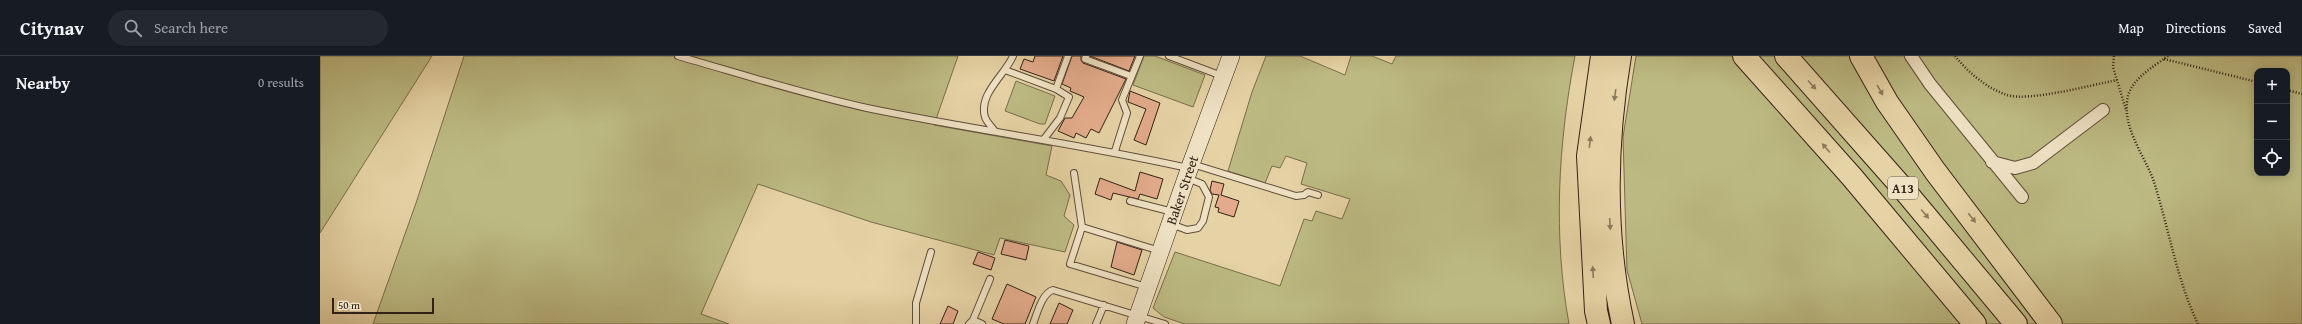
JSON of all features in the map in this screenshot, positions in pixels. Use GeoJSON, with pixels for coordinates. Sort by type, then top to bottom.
{"type":"FeatureCollection","features":[{"type":"Feature","properties":{"kind":"highway"},"geometry":{"type":"LineString","coordinates":[[1599,324],[1596,310],[1588,156],[1602,56]]}},
{"type":"Feature","properties":{"kind":"highway"},"geometry":{"type":"LineString","coordinates":[[1620,56],[1613,107],[1608,183],[1613,263],[1623,324]]}},
{"type":"Feature","properties":{"kind":"highway","name":"A13"},"geometry":{"type":"LineString","coordinates":[[1744,56],[1852,177],[1975,324]]}},
{"type":"Feature","properties":{"kind":"highway","name":"A13"},"geometry":{"type":"LineString","coordinates":[[1786,56],[1896,179],[2016,324]]}},
{"type":"Feature","properties":{"kind":"highway"},"geometry":{"type":"LineString","coordinates":[[1861,56],[1887,102],[1931,165],[2050,324]]}},
{"type":"Feature","properties":{"kind":"highway"},"geometry":{"type":"LineString","coordinates":[[1852,177],[1960,324]]}},
{"type":"Feature","properties":{"kind":"main road","name":"Baker Street"},"geometry":{"type":"LineString","coordinates":[[1137,320],[1189,170],[1231,56]]}},
{"type":"Feature","properties":{"kind":"street"},"geometry":{"type":"LineString","coordinates":[[1911,56],[1930,84],[2022,197]]}},
{"type":"Feature","properties":{"kind":"street"},"geometry":{"type":"LineString","coordinates":[[1992,162],[2015,168],[2033,163],[2103,110]]}},
{"type":"Feature","properties":{"kind":"lane"},"geometry":{"type":"LineString","coordinates":[[678,56],[808,94],[868,108],[1115,151],[1296,196],[1301,196],[1308,192],[1318,195]]}},
{"type":"Feature","properties":{"kind":"lane"},"geometry":{"type":"LineString","coordinates":[[994,130],[985,117],[984,106],[990,90],[1005,70],[1013,56]]}},
{"type":"Feature","properties":{"kind":"lane"},"geometry":{"type":"LineString","coordinates":[[1056,89],[1068,56]]}},
{"type":"Feature","properties":{"kind":"lane"},"geometry":{"type":"LineString","coordinates":[[1086,56],[1085,59],[1131,76]]}},
{"type":"Feature","properties":{"kind":"lane"},"geometry":{"type":"LineString","coordinates":[[1115,151],[1127,113],[1122,100],[1140,56]]}},
{"type":"Feature","properties":{"kind":"lane"},"geometry":{"type":"LineString","coordinates":[[1169,56],[1223,76]]}},
{"type":"Feature","properties":{"kind":"lane"},"geometry":{"type":"LineString","coordinates":[[1005,70],[1056,89],[1069,97],[1060,118],[1044,139]]}},
{"type":"Feature","properties":{"kind":"lane"},"geometry":{"type":"LineString","coordinates":[[1130,200],[1173,218],[1187,230],[1198,228],[1203,221],[1209,197],[1202,184],[1189,170]]}},
{"type":"Feature","properties":{"kind":"lane"},"geometry":{"type":"LineString","coordinates":[[1074,173],[1082,227],[1070,264],[1149,287]]}},
{"type":"Feature","properties":{"kind":"lane"},"geometry":{"type":"LineString","coordinates":[[1082,227],[1161,252]]}},
{"type":"Feature","properties":{"kind":"lane"},"geometry":{"type":"LineString","coordinates":[[916,324],[916,304],[931,252]]}},
{"type":"Feature","properties":{"kind":"lane"},"geometry":{"type":"LineString","coordinates":[[982,324],[971,322],[990,279]]}},
{"type":"Feature","properties":{"kind":"lane"},"geometry":{"type":"LineString","coordinates":[[1033,324],[1045,298],[1051,291],[1104,305],[1137,320],[1165,324]]}},
{"type":"Feature","properties":{"kind":"lane"},"geometry":{"type":"LineString","coordinates":[[1096,324],[1104,305]]}},
{"type":"Feature","properties":{"kind":"path"},"geometry":{"type":"LineString","coordinates":[[1955,56],[1981,82],[2007,95],[2034,95],[2117,80]]}},
{"type":"Feature","properties":{"kind":"path"},"geometry":{"type":"LineString","coordinates":[[2114,56],[2114,67],[2131,132],[2153,179],[2188,303],[2198,324]]}},
{"type":"Feature","properties":{"kind":"path"},"geometry":{"type":"LineString","coordinates":[[2127,113],[2128,95],[2134,85],[2151,68],[2168,56]]}},
{"type":"Feature","properties":{"kind":"path"},"geometry":{"type":"LineString","coordinates":[[2164,59],[2254,81]]}},
{"type":"Feature","properties":{"kind":"path"},"geometry":{"type":"LineString","coordinates":[[2290,91],[2302,94]]}},
{"type":"Feature","properties":{"kind":"shaded area"},"geometry":{"type":"Polygon","coordinates":[[[320,56],[432,56],[320,233],[320,56]]]}},
{"type":"Feature","properties":{"kind":"shaded area"},"geometry":{"type":"Polygon","coordinates":[[[464,56],[958,56],[934,125],[1052,146],[1046,175],[1061,181],[1070,195],[1064,216],[1074,225],[1065,252],[1000,238],[994,255],[871,222],[758,184],[701,314],[729,324],[373,324],[416,203],[464,56]]]}},
{"type":"Feature","properties":{"kind":"shaded area"},"geometry":{"type":"Polygon","coordinates":[[[1144,56],[1155,56],[1205,75],[1193,107],[1133,85],[1144,56]]]}},
{"type":"Feature","properties":{"kind":"shaded area"},"geometry":{"type":"Polygon","coordinates":[[[1266,56],[1300,56],[1345,75],[1351,56],[1372,56],[1392,64],[1396,56],[1575,56],[1569,89],[1561,156],[1559,224],[1564,291],[1569,324],[1185,324],[1164,317],[1153,308],[1175,252],[1280,286],[1304,219],[1312,221],[1316,211],[1342,219],[1350,199],[1301,184],[1307,163],[1286,156],[1280,168],[1272,166],[1265,183],[1228,171],[1252,92],[1266,56]]]}},
{"type":"Feature","properties":{"kind":"shaded area"},"geometry":{"type":"Polygon","coordinates":[[[1636,56],[2302,56],[2302,324],[1642,324],[1627,270],[1623,137],[1636,56]]]}},
{"type":"Feature","properties":{"kind":"shaded area"},"geometry":{"type":"Polygon","coordinates":[[[1016,81],[1055,96],[1045,124],[1040,124],[1005,111],[1016,81]]]}},
{"type":"Feature","properties":{"kind":"building"},"geometry":{"type":"Polygon","coordinates":[[[1035,56],[1063,56],[1054,81],[1020,69],[1024,59],[1033,62],[1035,56]]]}},
{"type":"Feature","properties":{"kind":"building"},"geometry":{"type":"Polygon","coordinates":[[[1072,56],[1081,56],[1083,63],[1126,79],[1099,133],[1091,129],[1086,138],[1076,133],[1074,138],[1058,131],[1065,118],[1072,118],[1084,97],[1070,91],[1071,88],[1062,84],[1072,56]]]}},
{"type":"Feature","properties":{"kind":"building"},"geometry":{"type":"Polygon","coordinates":[[[1090,56],[1135,56],[1129,71],[1090,56]]]}},
{"type":"Feature","properties":{"kind":"building"},"geometry":{"type":"Polygon","coordinates":[[[1130,91],[1160,103],[1146,145],[1134,140],[1146,109],[1128,102],[1130,91]]]}},
{"type":"Feature","properties":{"kind":"building"},"geometry":{"type":"Polygon","coordinates":[[[1140,172],[1163,179],[1157,199],[1140,194],[1138,199],[1113,193],[1111,200],[1095,194],[1100,178],[1135,191],[1140,172]]]}},
{"type":"Feature","properties":{"kind":"building"},"geometry":{"type":"Polygon","coordinates":[[[1212,181],[1224,184],[1221,195],[1239,201],[1234,217],[1218,212],[1219,208],[1215,207],[1219,195],[1212,194],[1210,190],[1212,181]]]}},
{"type":"Feature","properties":{"kind":"building"},"geometry":{"type":"Polygon","coordinates":[[[1005,240],[1029,246],[1026,260],[1001,254],[1005,240]]]}},
{"type":"Feature","properties":{"kind":"building"},"geometry":{"type":"Polygon","coordinates":[[[1117,242],[1142,250],[1134,275],[1111,267],[1117,242]]]}},
{"type":"Feature","properties":{"kind":"building"},"geometry":{"type":"Polygon","coordinates":[[[978,252],[995,258],[991,270],[973,264],[978,252]]]}},
{"type":"Feature","properties":{"kind":"building"},"geometry":{"type":"Polygon","coordinates":[[[1007,284],[1036,297],[1025,324],[1004,324],[992,319],[1007,284]]]}},
{"type":"Feature","properties":{"kind":"building"},"geometry":{"type":"Polygon","coordinates":[[[1059,303],[1073,310],[1067,324],[1050,324],[1059,303]]]}},
{"type":"Feature","properties":{"kind":"building"},"geometry":{"type":"Polygon","coordinates":[[[948,306],[958,311],[953,324],[940,324],[948,306]]]}}]}
